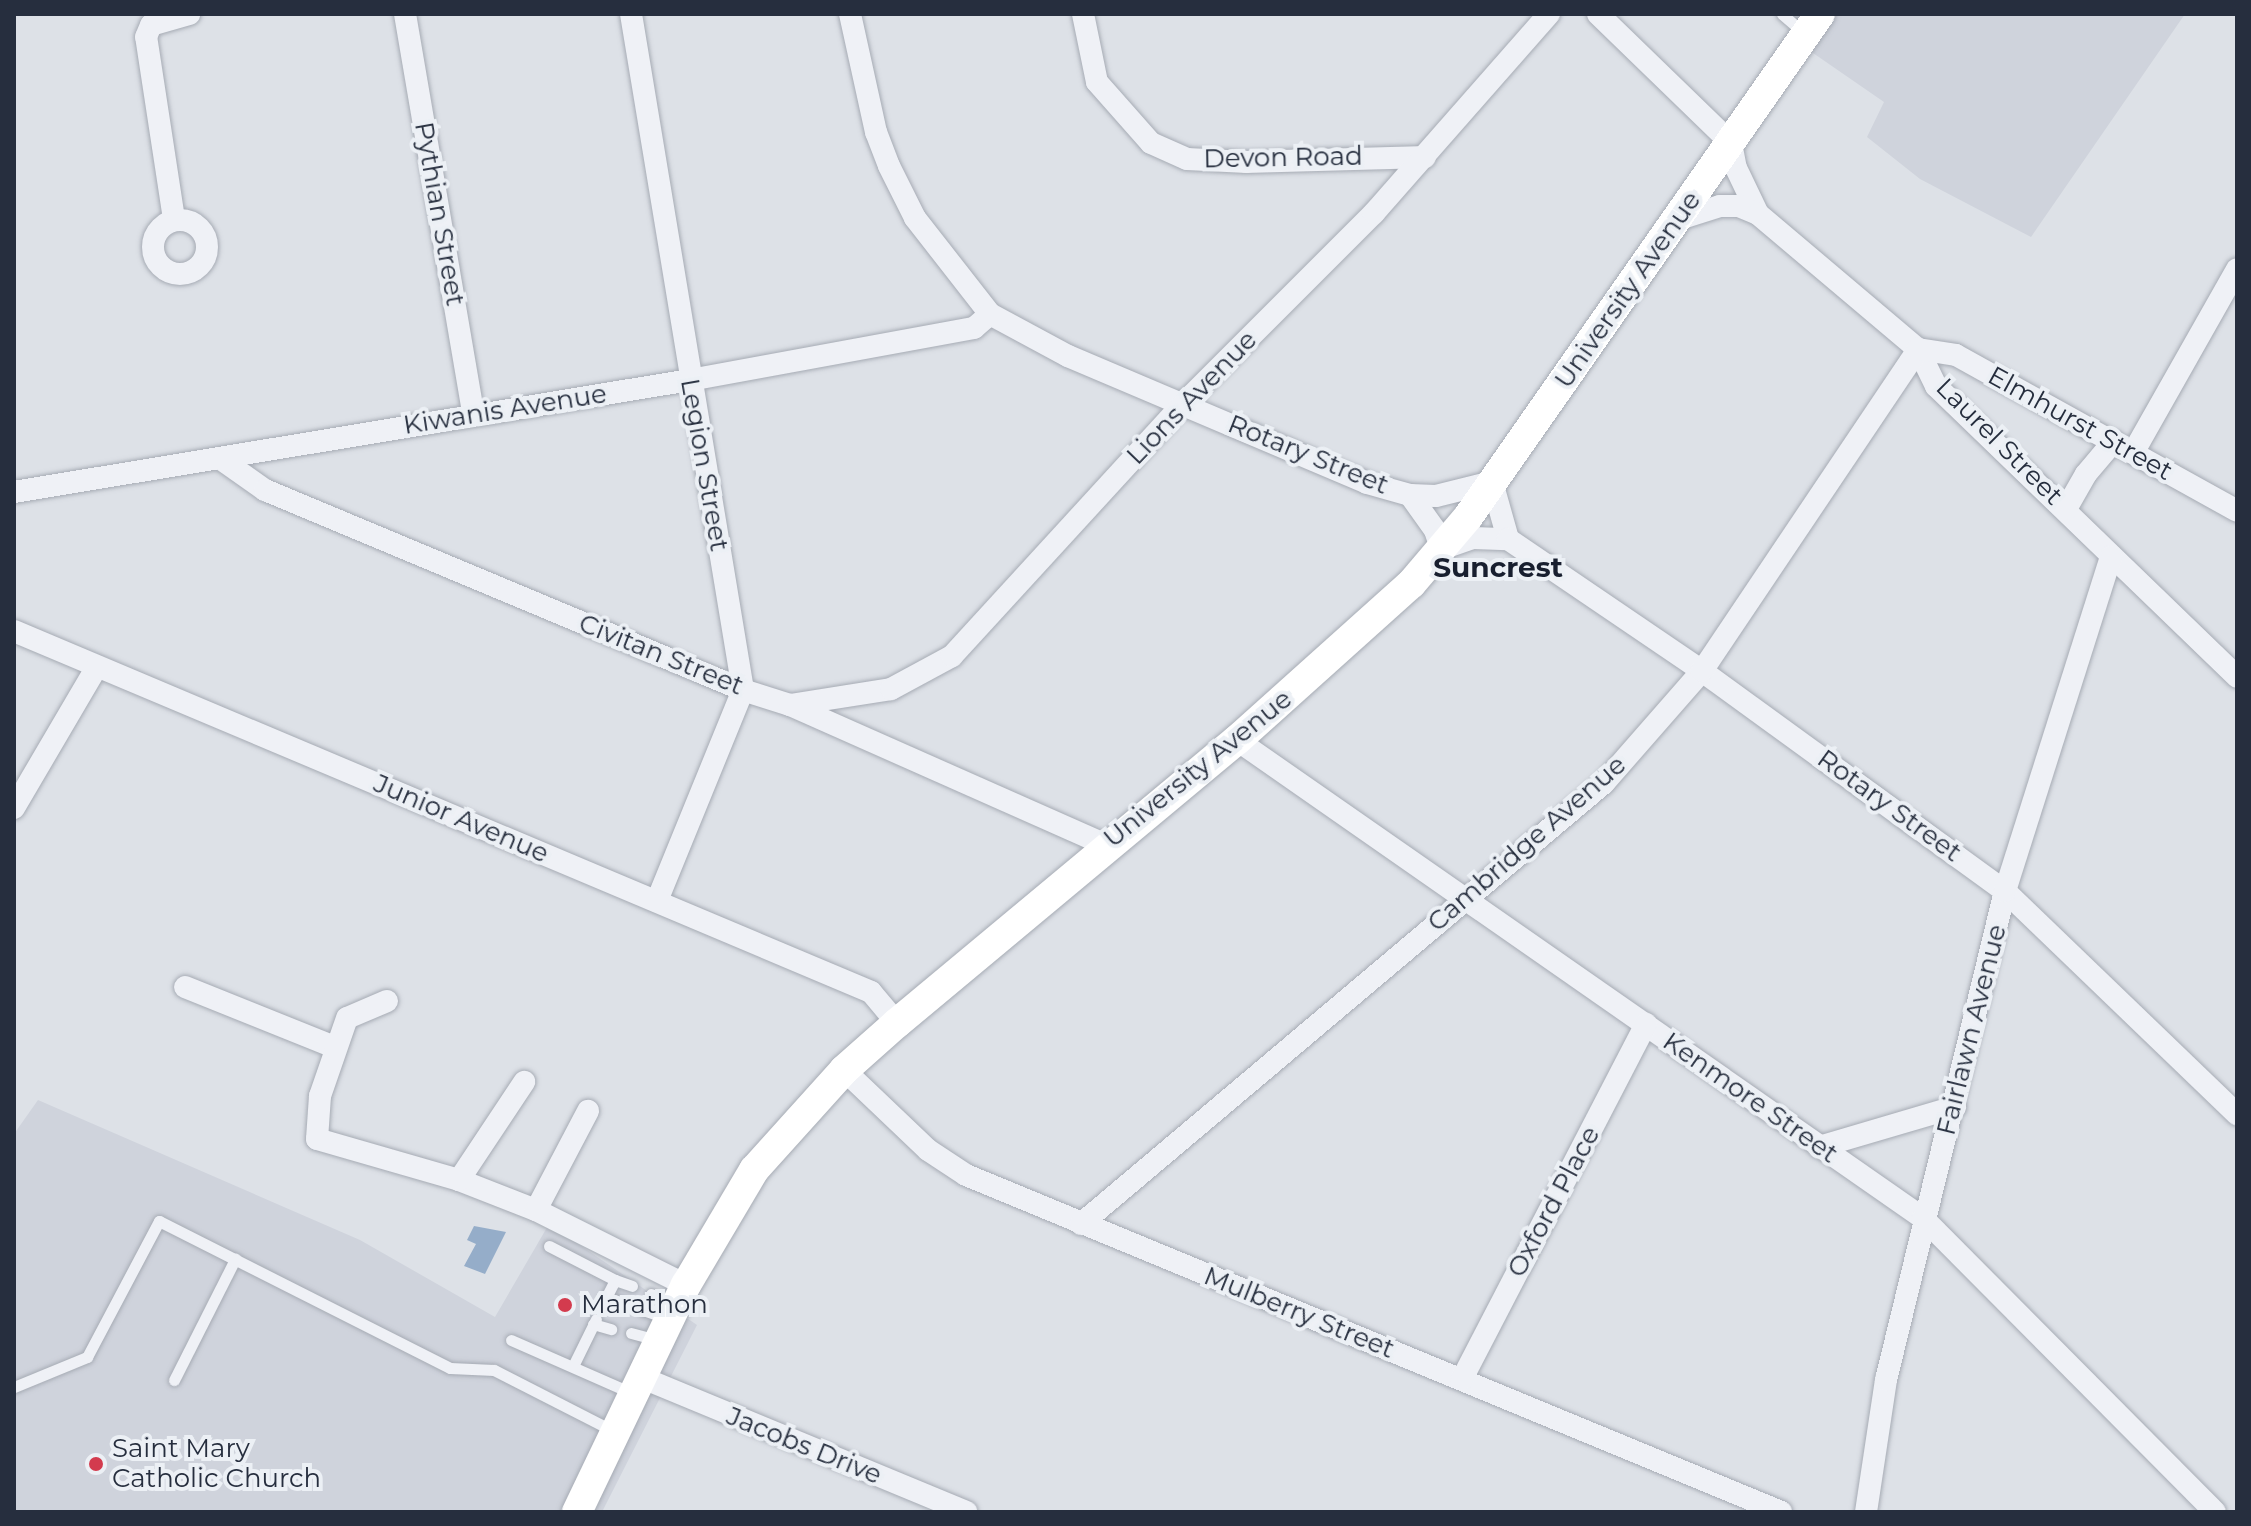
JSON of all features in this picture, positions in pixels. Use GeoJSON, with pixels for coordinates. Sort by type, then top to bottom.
{"type":"FeatureCollection","features":[{"type":"Feature","properties":{"kind":"street"},"geometry":{"type":"LineString","coordinates":[[174,219],[146,37],[151,25],[189,14]]}},
{"type":"Feature","properties":{"kind":"street","name":"Pythian Street"},"geometry":{"type":"LineString","coordinates":[[405,14],[473,413]]}},
{"type":"Feature","properties":{"kind":"street","name":"Legion Street"},"geometry":{"type":"LineString","coordinates":[[631,14],[743,690]]}},
{"type":"Feature","properties":{"kind":"street","name":"Rotary Street"},"geometry":{"type":"LineString","coordinates":[[850,14],[876,132],[889,166],[915,218],[990,314],[1068,356],[1367,483],[1410,495],[1436,496],[1492,482]]}},
{"type":"Feature","properties":{"kind":"street","name":"Devon Road"},"geometry":{"type":"LineString","coordinates":[[1083,14],[1097,82],[1151,143],[1187,159],[1425,157]]}},
{"type":"Feature","properties":{"kind":"street","name":"Lions Avenue"},"geometry":{"type":"LineString","coordinates":[[790,705],[867,695],[912,679],[952,656],[1183,404],[1425,157],[1549,14]]}},
{"type":"Feature","properties":{"kind":"street"},"geometry":{"type":"LineString","coordinates":[[1598,14],[1731,143],[1736,168],[1758,214]]}},
{"type":"Feature","properties":{"kind":"street","name":"University Avenue"},"geometry":{"type":"LineString","coordinates":[[577,1512],[639,1386],[660,1313],[754,1170],[844,1070],[1106,845],[1237,740],[1411,584],[1492,482],[1813,25]]}},
{"type":"Feature","properties":{"kind":"street"},"geometry":{"type":"LineString","coordinates":[[1679,219],[1720,206],[1739,206],[1758,214]]}},
{"type":"Feature","properties":{"kind":"street","name":"Laurel Street"},"geometry":{"type":"LineString","coordinates":[[1758,214],[1918,349],[1936,386],[2237,677]]}},
{"type":"Feature","properties":{"kind":"street"},"geometry":{"type":"LineString","coordinates":[[2133,453],[2237,269]]}},
{"type":"Feature","properties":{"kind":"street","name":"Kiwanis Avenue"},"geometry":{"type":"LineString","coordinates":[[14,492],[221,459],[473,413],[690,380],[974,328],[990,314]]}},
{"type":"Feature","properties":{"kind":"street","name":"Elmhurst Street"},"geometry":{"type":"LineString","coordinates":[[1918,349],[1956,355],[2237,511]]}},
{"type":"Feature","properties":{"kind":"street","name":"Cambridge Avenue"},"geometry":{"type":"LineString","coordinates":[[1081,1224],[1604,783],[1702,671],[1918,349]]}},
{"type":"Feature","properties":{"kind":"street"},"geometry":{"type":"LineString","coordinates":[[2066,509],[2086,474],[2114,441]]}},
{"type":"Feature","properties":{"kind":"street","name":"Civitan Street"},"geometry":{"type":"LineString","coordinates":[[221,459],[265,490],[743,690],[790,705],[1106,845]]}},
{"type":"Feature","properties":{"kind":"street"},"geometry":{"type":"LineString","coordinates":[[1441,549],[1473,538],[1508,539],[1492,482]]}},
{"type":"Feature","properties":{"kind":"street","name":"Rotary Street"},"geometry":{"type":"LineString","coordinates":[[1410,495],[1435,530],[1441,549]]}},
{"type":"Feature","properties":{"kind":"street","name":"Rotary Street"},"geometry":{"type":"LineString","coordinates":[[1508,539],[1702,671],[2005,891],[2237,1114]]}},
{"type":"Feature","properties":{"kind":"street","name":"Fairlawn Avenue"},"geometry":{"type":"LineString","coordinates":[[1866,1512],[1886,1380],[1923,1218],[1955,1107],[2005,891],[2111,556]]}},
{"type":"Feature","properties":{"kind":"street","name":"Junior Avenue"},"geometry":{"type":"LineString","coordinates":[[14,631],[871,992],[897,1023]]}},
{"type":"Feature","properties":{"kind":"street"},"geometry":{"type":"LineString","coordinates":[[14,808],[96,668]]}},
{"type":"Feature","properties":{"kind":"street"},"geometry":{"type":"LineString","coordinates":[[657,901],[743,690]]}},
{"type":"Feature","properties":{"kind":"street"},"geometry":{"type":"LineString","coordinates":[[862,737],[859,711],[867,695]]}},
{"type":"Feature","properties":{"kind":"street","name":"Kenmore Street"},"geometry":{"type":"LineString","coordinates":[[1237,740],[1468,898],[1923,1218],[2215,1512]]}},
{"type":"Feature","properties":{"kind":"street"},"geometry":{"type":"LineString","coordinates":[[185,987],[334,1047]]}},
{"type":"Feature","properties":{"kind":"street"},"geometry":{"type":"LineString","coordinates":[[387,1001],[347,1018],[334,1047],[320,1096],[317,1139],[459,1180],[536,1210],[660,1313]]}},
{"type":"Feature","properties":{"kind":"street","name":"Oxford Place"},"geometry":{"type":"LineString","coordinates":[[1462,1379],[1646,1024]]}},
{"type":"Feature","properties":{"kind":"street","name":"Mulberry Street"},"geometry":{"type":"LineString","coordinates":[[844,1070],[928,1150],[966,1175],[1781,1512]]}},
{"type":"Feature","properties":{"kind":"street"},"geometry":{"type":"LineString","coordinates":[[459,1180],[524,1082]]}},
{"type":"Feature","properties":{"kind":"street"},"geometry":{"type":"LineString","coordinates":[[1819,1147],[1955,1107]]}},
{"type":"Feature","properties":{"kind":"street"},"geometry":{"type":"LineString","coordinates":[[536,1210],[588,1111]]}},
{"type":"Feature","properties":{"kind":"street","name":"Jacobs Drive"},"geometry":{"type":"LineString","coordinates":[[639,1386],[966,1512]]}},
{"type":"Feature","properties":{"kind":"lane"},"geometry":{"type":"LineString","coordinates":[[1782,14],[1813,25]]}},
{"type":"Feature","properties":{"kind":"lane"},"geometry":{"type":"LineString","coordinates":[[14,1387],[87,1357],[159,1221],[450,1368],[494,1370],[616,1432]]}},
{"type":"Feature","properties":{"kind":"lane"},"geometry":{"type":"LineString","coordinates":[[549,1246],[632,1286]]}},
{"type":"Feature","properties":{"kind":"lane"},"geometry":{"type":"LineString","coordinates":[[174,1380],[235,1259]]}},
{"type":"Feature","properties":{"kind":"lane"},"geometry":{"type":"LineString","coordinates":[[615,1280],[606,1300],[624,1303]]}},
{"type":"Feature","properties":{"kind":"lane"},"geometry":{"type":"LineString","coordinates":[[573,1366],[595,1322],[611,1329]]}},
{"type":"Feature","properties":{"kind":"lane"},"geometry":{"type":"LineString","coordinates":[[511,1340],[573,1366],[639,1386]]}},
{"type":"Feature","properties":{"kind":"shaded area"},"geometry":{"type":"Polygon","coordinates":[[[1791,14],[2185,14],[2031,237],[1920,179],[1867,137],[1884,102],[1813,53],[1791,14]]]}},
{"type":"Feature","properties":{"kind":"shaded area"},"geometry":{"type":"Polygon","coordinates":[[[38,1100],[360,1240],[495,1317],[549,1224],[697,1325],[602,1512],[14,1512],[14,1134],[38,1100]]]}},
{"type":"Feature","properties":{"kind":"water"},"geometry":{"type":"Polygon","coordinates":[[[474,1226],[506,1232],[485,1274],[464,1266],[476,1244],[467,1240],[474,1226]]]}},
{"type":"Feature","properties":{"kind":"place","name":"Marathon"},"geometry":{"type":"Point","coordinates":[565,1305]}},
{"type":"Feature","properties":{"kind":"place","name":"Saint Mary Catholic Church"},"geometry":{"type":"Point","coordinates":[96,1464]}},
{"type":"Feature","properties":{"kind":"district","name":"Suncrest"},"geometry":{"type":"Point","coordinates":[1498,567]}}]}
